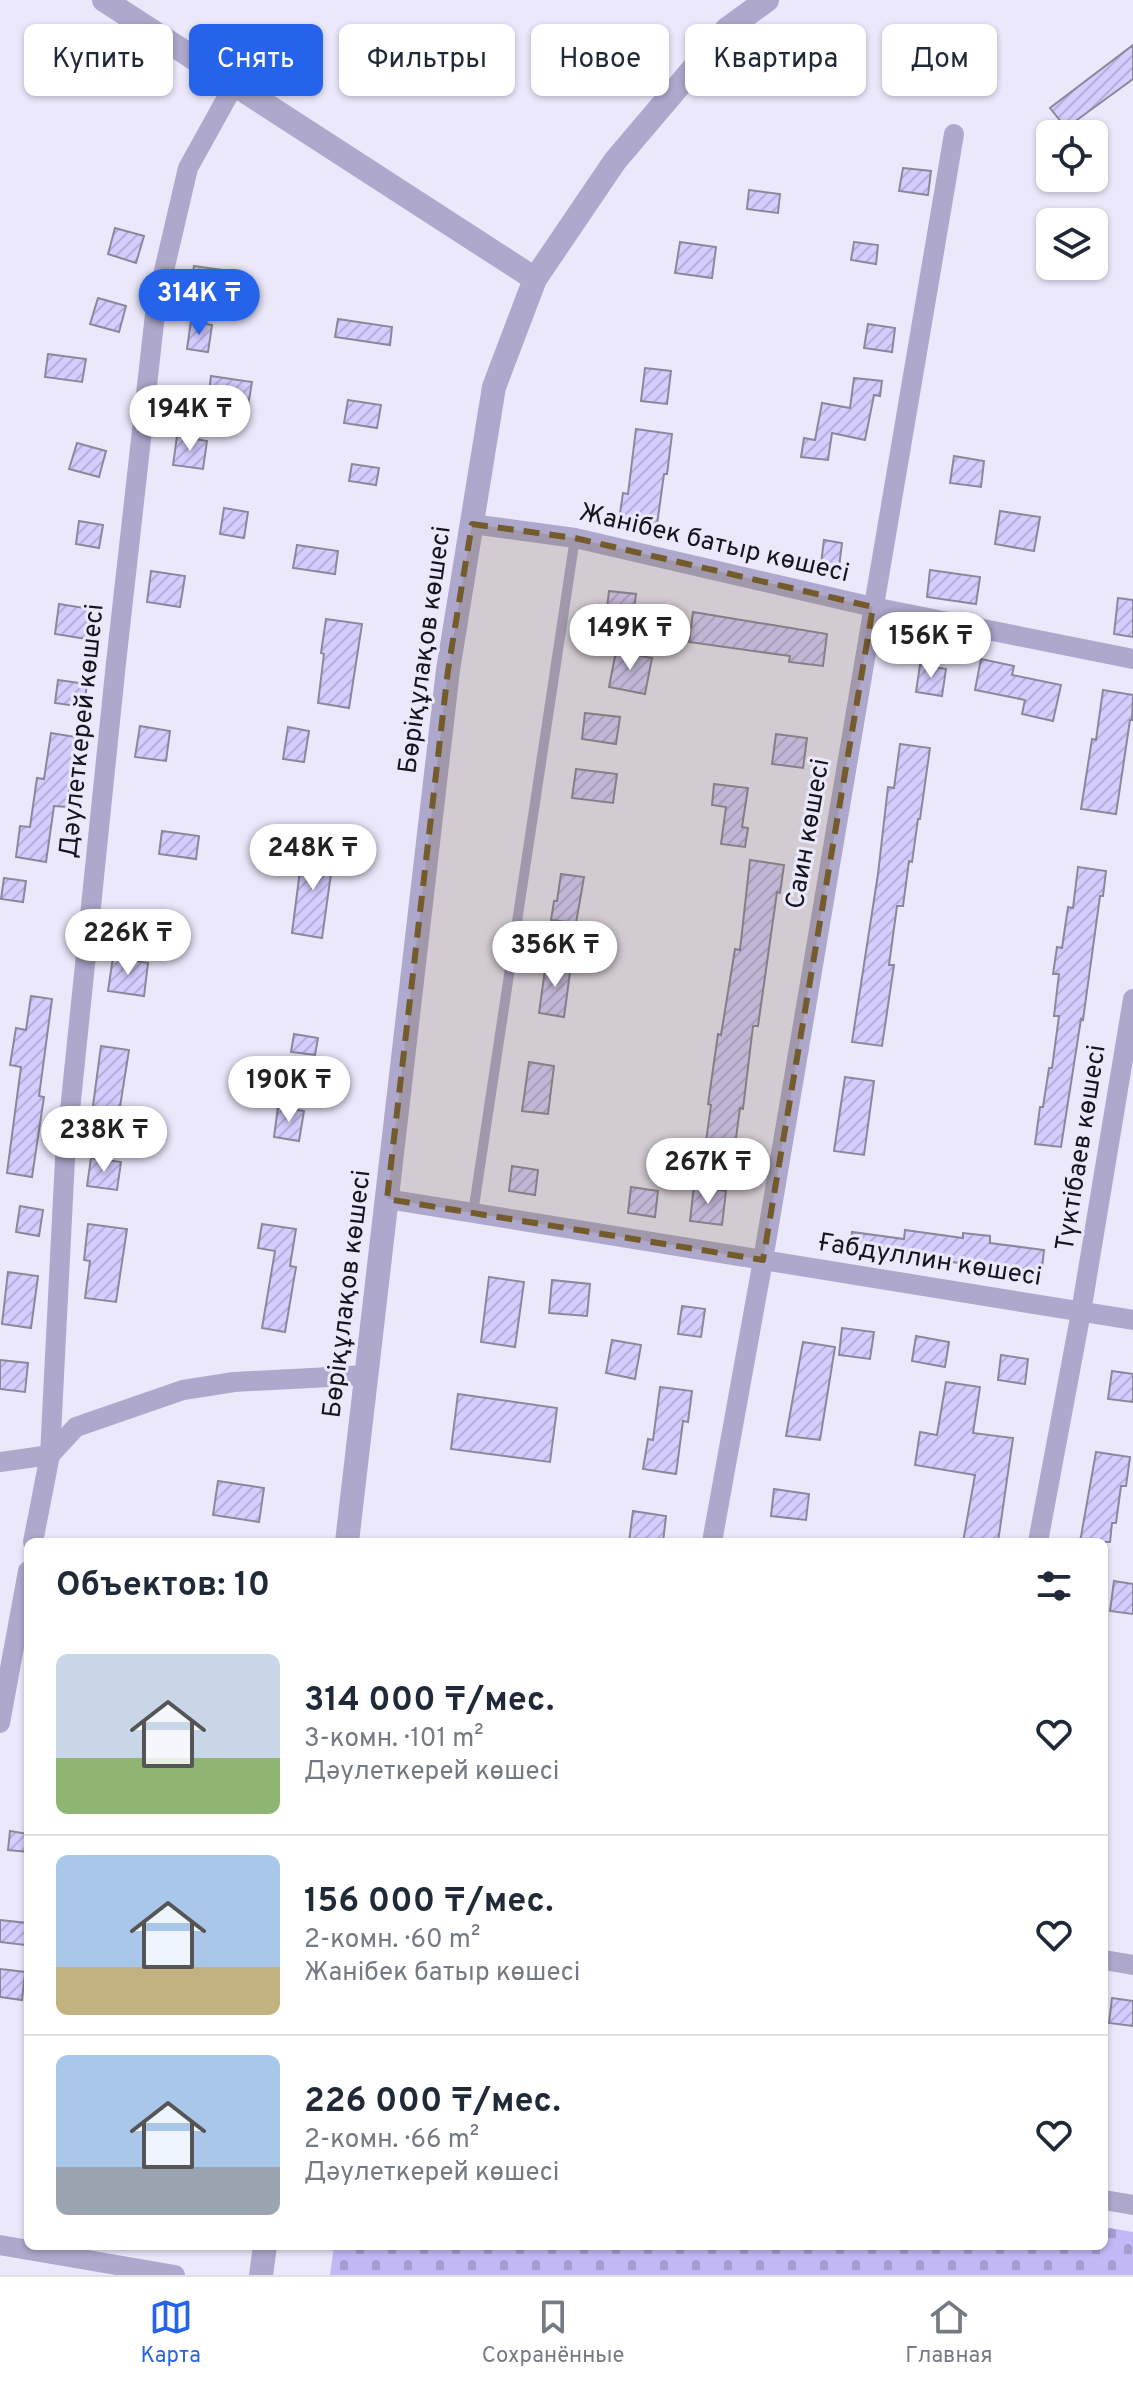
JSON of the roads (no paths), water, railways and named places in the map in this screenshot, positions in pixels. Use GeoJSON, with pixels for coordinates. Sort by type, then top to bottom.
{"type":"FeatureCollection","features":[{"type":"Feature","properties":{"kind":"street"},"geometry":{"type":"LineString","coordinates":[[104,0],[189,56]]}},
{"type":"Feature","properties":{"kind":"street","name":"Бөріқұлақов көшесі"},"geometry":{"type":"LineString","coordinates":[[347,1538],[448,670],[494,387],[535,279],[615,161],[727,29],[767,0]]}},
{"type":"Feature","properties":{"kind":"street","name":"Дәулеткерей көшесі"},"geometry":{"type":"LineString","coordinates":[[34,1538],[50,1455],[65,1159],[156,305],[188,168],[228,96]]}},
{"type":"Feature","properties":{"kind":"street"},"geometry":{"type":"LineString","coordinates":[[251,96],[535,279]]}},
{"type":"Feature","properties":{"kind":"street","name":"Саин көшесі"},"geometry":{"type":"LineString","coordinates":[[713,1538],[763,1260],[954,134]]}},
{"type":"Feature","properties":{"kind":"street","name":"Жанібек батыр көшесі"},"geometry":{"type":"LineString","coordinates":[[472,524],[575,538],[873,607],[1133,659]]}},
{"type":"Feature","properties":{"kind":"street","name":"Түктібаев көшесі"},"geometry":{"type":"LineString","coordinates":[[1039,1538],[1081,1312],[1133,999]]}},
{"type":"Feature","properties":{"kind":"street","name":"Ғабдуллин көшесі"},"geometry":{"type":"LineString","coordinates":[[387,1199],[1133,1320]]}},
{"type":"Feature","properties":{"kind":"street"},"geometry":{"type":"LineString","coordinates":[[0,1462],[50,1455],[76,1427],[183,1390],[234,1382],[367,1375]]}},
{"type":"Feature","properties":{"kind":"street"},"geometry":{"type":"LineString","coordinates":[[0,1723],[24,1593]]}},
{"type":"Feature","properties":{"kind":"street"},"geometry":{"type":"LineString","coordinates":[[1108,1961],[1133,1965]]}},
{"type":"Feature","properties":{"kind":"street"},"geometry":{"type":"LineString","coordinates":[[1108,2201],[1133,2205]]}},
{"type":"Feature","properties":{"kind":"street"},"geometry":{"type":"LineString","coordinates":[[0,2245],[24,2249]]}},
{"type":"Feature","properties":{"kind":"street"},"geometry":{"type":"LineString","coordinates":[[29,2250],[175,2275]]}},
{"type":"Feature","properties":{"kind":"street"},"geometry":{"type":"LineString","coordinates":[[261,2275],[264,2250]]}},
{"type":"Feature","properties":{"kind":"lane"},"geometry":{"type":"LineString","coordinates":[[473,1213],[575,538]]}}]}
